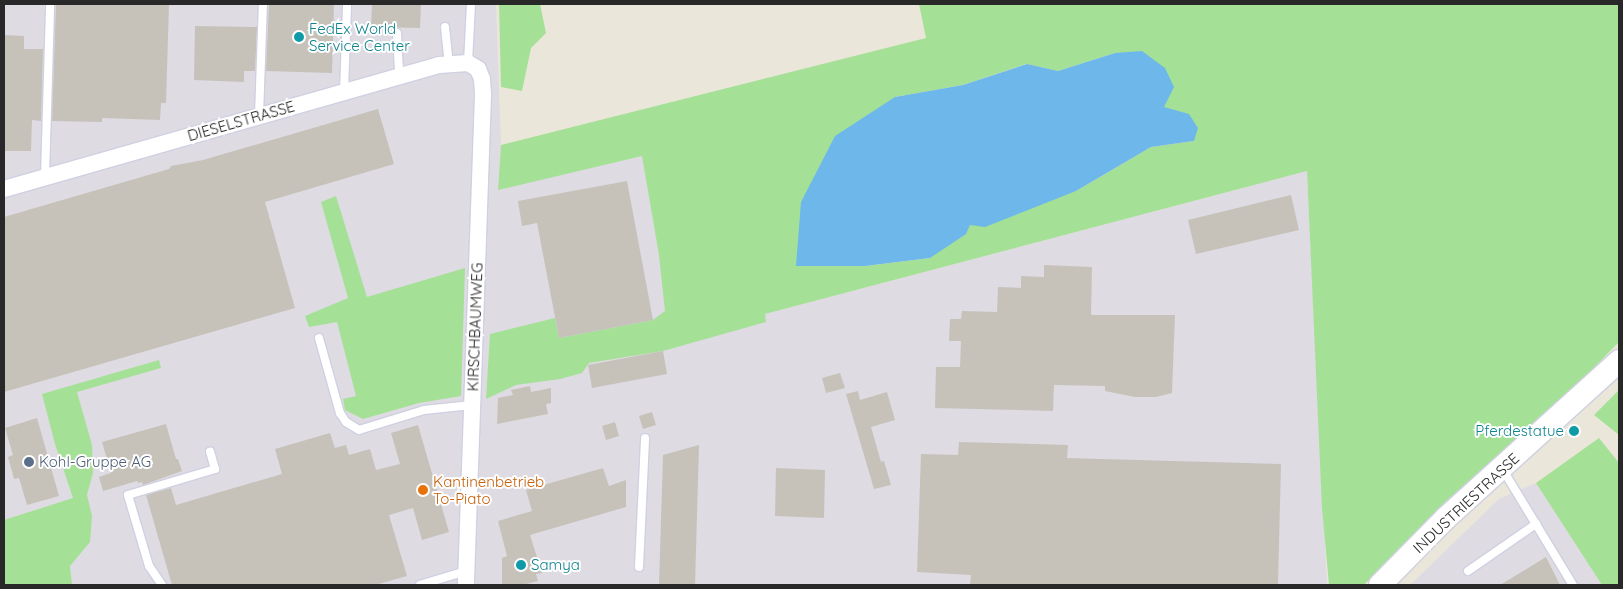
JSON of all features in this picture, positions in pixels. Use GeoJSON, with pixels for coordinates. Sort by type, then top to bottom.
{"type":"FeatureCollection","features":[{"type":"Feature","properties":{"kind":"main road","name":"INDUSTRIESTRASSE"},"geometry":{"type":"LineString","coordinates":[[1380,585],[1446,518],[1619,361]]}},
{"type":"Feature","properties":{"kind":"street","name":"DIESELSTRASSE"},"geometry":{"type":"LineString","coordinates":[[4,189],[402,76],[449,64],[473,66]]}},
{"type":"Feature","properties":{"kind":"street","name":"KIRSCHBAUMWEG"},"geometry":{"type":"LineString","coordinates":[[466,578],[484,95],[482,79],[473,66]]}},
{"type":"Feature","properties":{"kind":"lane"},"geometry":{"type":"LineString","coordinates":[[45,177],[50,4]]}},
{"type":"Feature","properties":{"kind":"lane"},"geometry":{"type":"LineString","coordinates":[[260,116],[263,4]]}},
{"type":"Feature","properties":{"kind":"lane"},"geometry":{"type":"LineString","coordinates":[[344,92],[347,4]]}},
{"type":"Feature","properties":{"kind":"lane"},"geometry":{"type":"LineString","coordinates":[[471,4],[473,66]]}},
{"type":"Feature","properties":{"kind":"lane"},"geometry":{"type":"LineString","coordinates":[[445,27],[449,64]]}},
{"type":"Feature","properties":{"kind":"lane"},"geometry":{"type":"LineString","coordinates":[[397,33],[399,67],[402,76]]}},
{"type":"Feature","properties":{"kind":"lane"},"geometry":{"type":"LineString","coordinates":[[319,338],[340,413],[346,422],[359,430],[424,410],[472,406]]}},
{"type":"Feature","properties":{"kind":"lane"},"geometry":{"type":"LineString","coordinates":[[639,567],[645,438]]}},
{"type":"Feature","properties":{"kind":"lane"},"geometry":{"type":"LineString","coordinates":[[162,585],[149,566],[128,495],[216,469],[210,452]]}},
{"type":"Feature","properties":{"kind":"lane"},"geometry":{"type":"LineString","coordinates":[[1502,468],[1573,585]]}},
{"type":"Feature","properties":{"kind":"lane"},"geometry":{"type":"LineString","coordinates":[[1468,571],[1536,524]]}},
{"type":"Feature","properties":{"kind":"lane"},"geometry":{"type":"LineString","coordinates":[[420,585],[466,578]]}},
{"type":"Feature","properties":{"kind":"shaded area"},"geometry":{"type":"Polygon","coordinates":[[[4,4],[496,4],[501,145],[498,189],[716,139],[765,314],[1307,171],[1327,585],[4,585],[4,4]]]}},
{"type":"Feature","properties":{"kind":"shaded area"},"geometry":{"type":"Polygon","coordinates":[[[1536,483],[1602,585],[1410,585],[1499,499],[1536,483]]]}},
{"type":"Feature","properties":{"kind":"green space"},"geometry":{"type":"Polygon","coordinates":[[[499,4],[540,4],[546,33],[531,48],[522,91],[501,87],[499,4]]]}},
{"type":"Feature","properties":{"kind":"green space"},"geometry":{"type":"Polygon","coordinates":[[[919,4],[1619,4],[1619,342],[1575,387],[1445,502],[1364,585],[1329,585],[1322,508],[1307,171],[765,314],[766,322],[663,351],[589,363],[582,373],[560,379],[516,385],[486,399],[490,334],[555,318],[559,338],[653,320],[665,311],[659,255],[642,156],[498,190],[501,145],[926,38],[919,4]],[[1115,53],[1058,71],[1026,64],[963,85],[895,97],[796,266],[865,266],[930,258],[970,225],[1076,191],[1151,147],[1194,141],[1115,53]]]}},
{"type":"Feature","properties":{"kind":"green space"},"geometry":{"type":"Polygon","coordinates":[[[336,196],[367,297],[465,268],[461,396],[419,403],[363,419],[345,410],[343,399],[356,396],[337,322],[309,327],[305,316],[348,298],[321,202],[336,196]]]}},
{"type":"Feature","properties":{"kind":"green space"},"geometry":{"type":"Polygon","coordinates":[[[159,360],[161,368],[77,392],[92,445],[93,473],[87,495],[92,516],[90,542],[70,566],[72,585],[4,585],[4,520],[73,498],[55,444],[42,394],[159,360]]]}},
{"type":"Feature","properties":{"kind":"green space"},"geometry":{"type":"Polygon","coordinates":[[[1619,390],[1619,435],[1594,415],[1619,390]]]}},
{"type":"Feature","properties":{"kind":"green space"},"geometry":{"type":"Polygon","coordinates":[[[1599,438],[1619,463],[1619,585],[1602,585],[1536,483],[1599,438]]]}},
{"type":"Feature","properties":{"kind":"water"},"geometry":{"type":"Polygon","coordinates":[[[1142,51],[1165,68],[1174,87],[1164,107],[1189,114],[1198,128],[1194,141],[1151,147],[1076,191],[985,227],[970,225],[966,234],[930,258],[865,266],[796,266],[801,202],[835,136],[895,97],[963,85],[1027,64],[1058,71],[1115,53],[1142,51]]]}},
{"type":"Feature","properties":{"kind":"building"},"geometry":{"type":"Polygon","coordinates":[[[56,4],[169,4],[166,103],[161,103],[160,120],[102,118],[102,122],[52,121],[56,4]]]}},
{"type":"Feature","properties":{"kind":"building","name":"FedEx World Service Center"},"geometry":{"type":"Polygon","coordinates":[[[269,4],[334,4],[332,73],[266,71],[269,4]]]}},
{"type":"Feature","properties":{"kind":"building"},"geometry":{"type":"Polygon","coordinates":[[[372,4],[421,4],[420,28],[371,27],[372,4]]]}},
{"type":"Feature","properties":{"kind":"building"},"geometry":{"type":"Polygon","coordinates":[[[195,26],[257,27],[255,71],[244,71],[244,82],[194,80],[195,26]]]}},
{"type":"Feature","properties":{"kind":"building"},"geometry":{"type":"Polygon","coordinates":[[[4,35],[24,36],[24,49],[43,49],[41,121],[32,120],[31,151],[4,151],[4,35]]]}},
{"type":"Feature","properties":{"kind":"building"},"geometry":{"type":"Polygon","coordinates":[[[378,109],[394,164],[265,202],[295,308],[4,392],[4,217],[169,169],[171,166],[203,160],[378,109]]]}},
{"type":"Feature","properties":{"kind":"building"},"geometry":{"type":"Polygon","coordinates":[[[627,181],[653,320],[559,338],[537,223],[522,226],[518,201],[627,181]]]}},
{"type":"Feature","properties":{"kind":"building"},"geometry":{"type":"Polygon","coordinates":[[[1291,195],[1299,230],[1196,254],[1188,220],[1291,195]]]}},
{"type":"Feature","properties":{"kind":"building"},"geometry":{"type":"Polygon","coordinates":[[[1044,265],[1092,267],[1091,315],[1175,315],[1172,393],[1156,397],[1135,397],[1105,391],[1105,386],[1054,385],[1053,411],[935,408],[936,367],[960,367],[961,341],[949,341],[950,319],[961,319],[962,311],[997,312],[998,287],[1021,288],[1021,276],[1044,277],[1044,265]]]}},
{"type":"Feature","properties":{"kind":"building"},"geometry":{"type":"Polygon","coordinates":[[[663,351],[667,374],[592,388],[588,365],[663,351]]]}},
{"type":"Feature","properties":{"kind":"building"},"geometry":{"type":"Polygon","coordinates":[[[840,373],[845,388],[826,393],[822,378],[840,373]]]}},
{"type":"Feature","properties":{"kind":"building"},"geometry":{"type":"Polygon","coordinates":[[[530,386],[531,392],[551,388],[551,403],[546,404],[548,414],[497,424],[498,398],[513,395],[511,390],[530,386]]]}},
{"type":"Feature","properties":{"kind":"building"},"geometry":{"type":"Polygon","coordinates":[[[858,391],[860,400],[887,392],[895,420],[871,427],[881,462],[884,461],[891,485],[874,489],[846,394],[858,391]]]}},
{"type":"Feature","properties":{"kind":"building"},"geometry":{"type":"Polygon","coordinates":[[[652,412],[656,425],[643,429],[639,416],[652,412]]]}},
{"type":"Feature","properties":{"kind":"building","name":"Kohl-Gruppe AG"},"geometry":{"type":"Polygon","coordinates":[[[37,418],[59,496],[27,505],[19,478],[14,479],[8,457],[13,455],[5,428],[37,418]]]}},
{"type":"Feature","properties":{"kind":"building"},"geometry":{"type":"Polygon","coordinates":[[[615,422],[619,436],[606,440],[602,426],[615,422]]]}},
{"type":"Feature","properties":{"kind":"building"},"geometry":{"type":"Polygon","coordinates":[[[166,424],[176,459],[178,459],[182,471],[143,485],[142,482],[138,483],[137,481],[103,491],[99,477],[111,473],[102,442],[166,424]]]}},
{"type":"Feature","properties":{"kind":"building"},"geometry":{"type":"Polygon","coordinates":[[[418,425],[449,532],[422,540],[413,508],[389,515],[407,576],[375,585],[172,585],[146,495],[171,488],[176,505],[282,474],[275,449],[330,433],[335,448],[346,445],[349,455],[370,449],[376,470],[400,464],[391,433],[418,425]]]}},
{"type":"Feature","properties":{"kind":"building"},"geometry":{"type":"Polygon","coordinates":[[[959,442],[1068,445],[1067,458],[1281,464],[1278,585],[970,585],[971,575],[917,572],[921,454],[958,455],[959,442]]]}},
{"type":"Feature","properties":{"kind":"building"},"geometry":{"type":"Polygon","coordinates":[[[699,445],[695,585],[659,585],[663,455],[699,445]]]}},
{"type":"Feature","properties":{"kind":"building"},"geometry":{"type":"Polygon","coordinates":[[[603,468],[609,486],[626,480],[626,507],[530,535],[542,573],[536,574],[538,581],[522,585],[502,585],[502,558],[507,556],[498,521],[532,511],[526,490],[603,468]]]}},
{"type":"Feature","properties":{"kind":"building"},"geometry":{"type":"Polygon","coordinates":[[[776,468],[825,470],[824,518],[775,516],[776,468]]]}},
{"type":"Feature","properties":{"kind":"building"},"geometry":{"type":"Polygon","coordinates":[[[1546,557],[1560,585],[1500,585],[1546,557]]]}},
{"type":"Feature","properties":{"kind":"place","name":"FedEx World Service Center"},"geometry":{"type":"Point","coordinates":[299,37]}},
{"type":"Feature","properties":{"kind":"place","name":"Pferdestatue"},"geometry":{"type":"Point","coordinates":[1574,431]}},
{"type":"Feature","properties":{"kind":"place","name":"Kohl-Gruppe AG"},"geometry":{"type":"Point","coordinates":[29,462]}},
{"type":"Feature","properties":{"kind":"place","name":"Kantinenbetrieb To-Piato"},"geometry":{"type":"Point","coordinates":[423,490]}},
{"type":"Feature","properties":{"kind":"place","name":"Samya"},"geometry":{"type":"Point","coordinates":[521,565]}}]}
